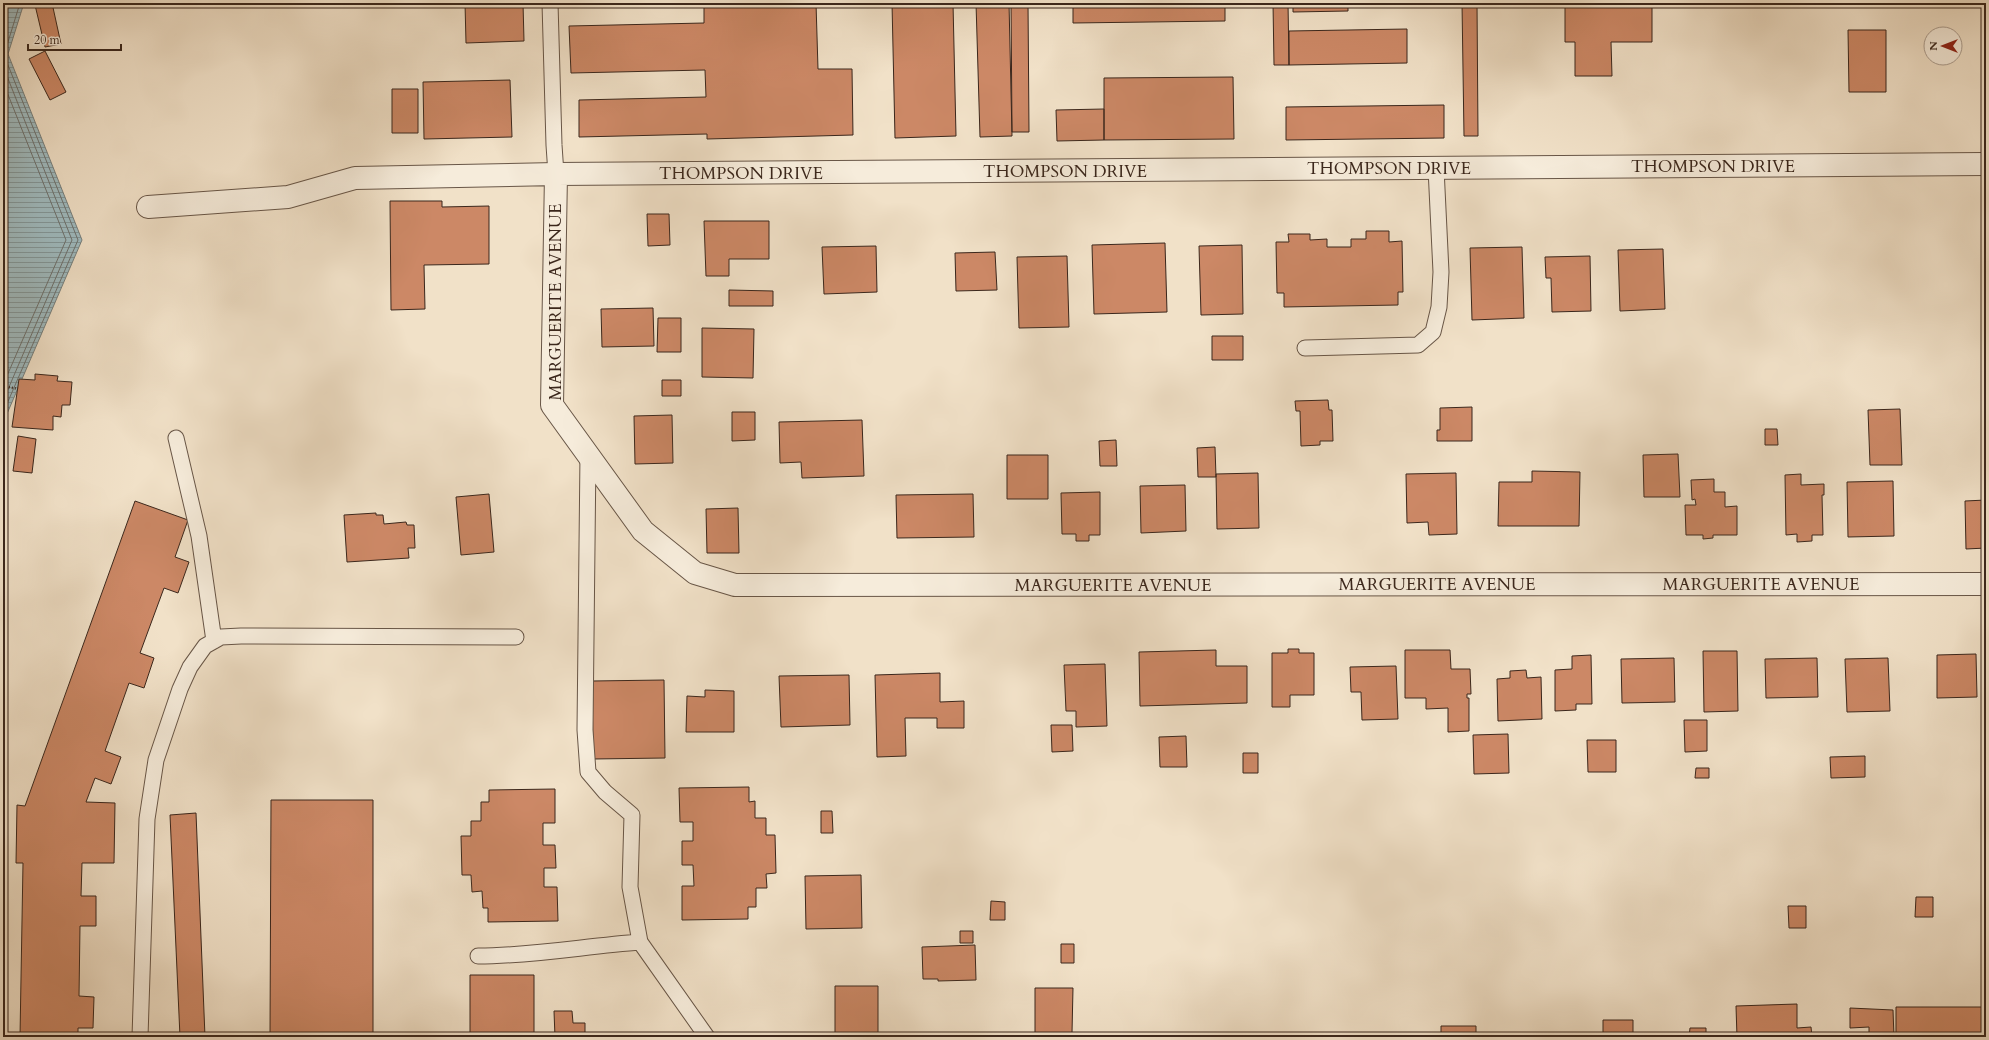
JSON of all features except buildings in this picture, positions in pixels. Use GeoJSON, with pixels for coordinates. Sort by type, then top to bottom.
{"type":"FeatureCollection","features":[{"type":"Feature","properties":{"kind":"street","name":"THOMPSON DRIVE"},"geometry":{"type":"LineString","coordinates":[[148,207],[288,197],[355,178],[556,174],[1986,164]]}},
{"type":"Feature","properties":{"kind":"street","name":"MARGUERITE AVENUE"},"geometry":{"type":"LineString","coordinates":[[556,174],[552,405],[643,531],[696,573],[735,585],[1986,584]]}},
{"type":"Feature","properties":{"kind":"lane"},"geometry":{"type":"LineString","coordinates":[[550,3],[556,174]]}},
{"type":"Feature","properties":{"kind":"lane"},"geometry":{"type":"LineString","coordinates":[[1305,348],[1418,345],[1433,332],[1439,307],[1441,272],[1436,168]]}},
{"type":"Feature","properties":{"kind":"lane"},"geometry":{"type":"LineString","coordinates":[[176,438],[199,536],[214,641]]}},
{"type":"Feature","properties":{"kind":"lane"},"geometry":{"type":"LineString","coordinates":[[588,454],[585,730],[588,772],[605,792],[632,814],[630,887],[640,942],[707,1037]]}},
{"type":"Feature","properties":{"kind":"lane"},"geometry":{"type":"LineString","coordinates":[[140,1037],[147,819],[156,760],[180,689],[190,667],[205,646],[221,637],[241,636],[516,637]]}},
{"type":"Feature","properties":{"kind":"lane"},"geometry":{"type":"LineString","coordinates":[[478,956],[507,956],[588,946],[640,942]]}},
{"type":"Feature","properties":{"kind":"path"},"geometry":{"type":"LineString","coordinates":[[3,386],[18,389]]}},
{"type":"Feature","properties":{"kind":"water"},"geometry":{"type":"Polygon","coordinates":[[[3,3],[24,3],[8,54],[82,240],[3,423],[3,3]]]}}]}
